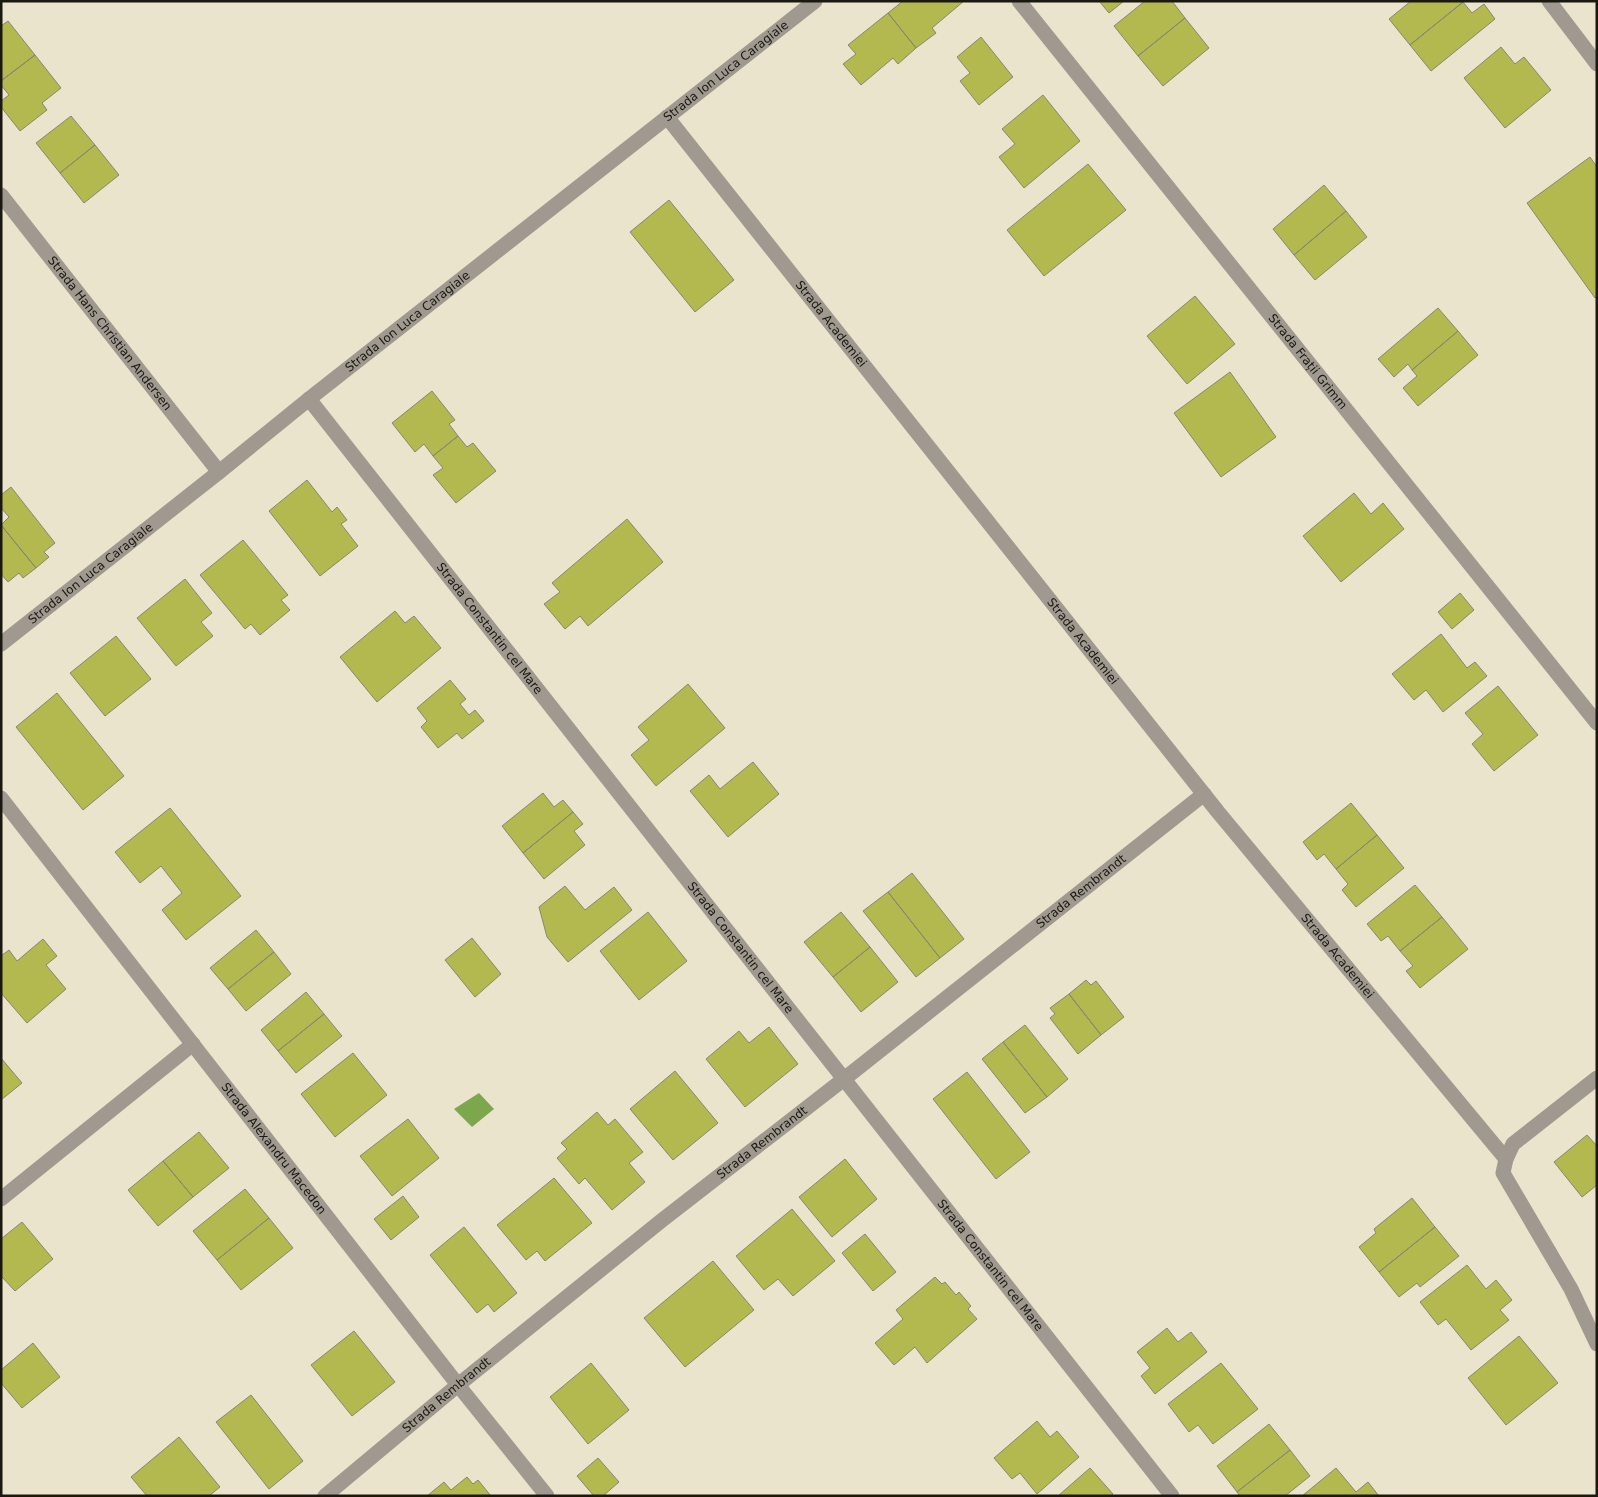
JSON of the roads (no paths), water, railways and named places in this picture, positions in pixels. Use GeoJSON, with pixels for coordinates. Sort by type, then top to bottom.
{"type":"FeatureCollection","features":[{"type":"Feature","properties":{"kind":"street","name":"Strada Ion Luca Caragiale"},"geometry":{"type":"LineString","coordinates":[[1,644],[814,1]]}},
{"type":"Feature","properties":{"kind":"street","name":"Strada Frații Grimm"},"geometry":{"type":"LineString","coordinates":[[1019,1],[1597,723]]}},
{"type":"Feature","properties":{"kind":"street"},"geometry":{"type":"LineString","coordinates":[[1549,1],[1597,64]]}},
{"type":"Feature","properties":{"kind":"street","name":"Strada Academiei"},"geometry":{"type":"LineString","coordinates":[[667,117],[1204,794],[1506,1159]]}},
{"type":"Feature","properties":{"kind":"street","name":"Strada Hans Christian Andersen"},"geometry":{"type":"LineString","coordinates":[[1,195],[219,472]]}},
{"type":"Feature","properties":{"kind":"street","name":"Strada Constantin cel Mare"},"geometry":{"type":"LineString","coordinates":[[309,399],[1172,1496]]}},
{"type":"Feature","properties":{"kind":"street","name":"Strada Rembrandt"},"geometry":{"type":"LineString","coordinates":[[325,1496],[458,1385],[661,1221],[1204,794]]}},
{"type":"Feature","properties":{"kind":"street","name":"Strada Alexandru Macedon"},"geometry":{"type":"LineString","coordinates":[[1,798],[458,1385],[547,1496]]}},
{"type":"Feature","properties":{"kind":"street"},"geometry":{"type":"LineString","coordinates":[[1,1198],[193,1044]]}},
{"type":"Feature","properties":{"kind":"street"},"geometry":{"type":"LineString","coordinates":[[1597,1078],[1513,1144],[1506,1159],[1503,1173],[1570,1289],[1597,1344]]}}]}
